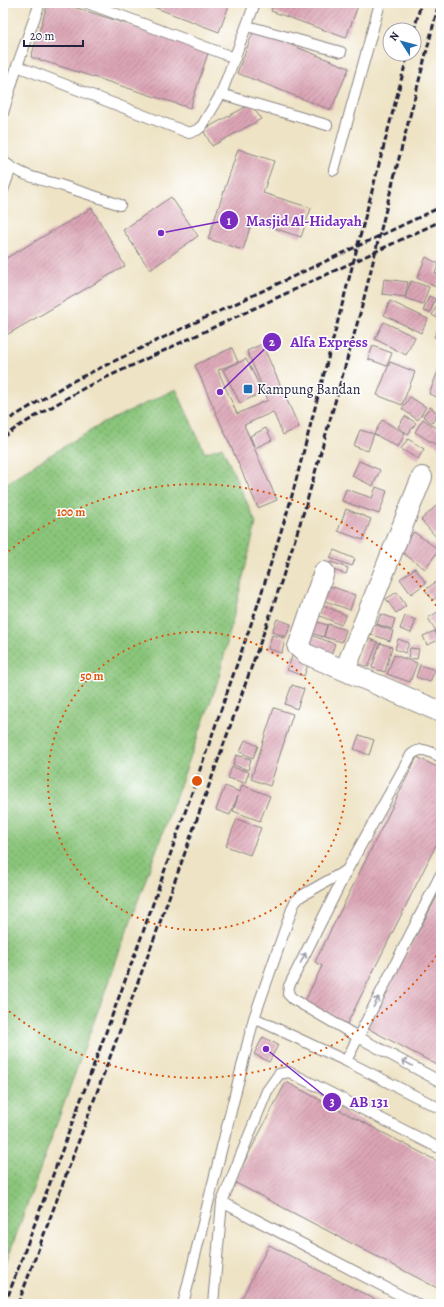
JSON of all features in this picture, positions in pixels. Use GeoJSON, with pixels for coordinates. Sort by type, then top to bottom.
{"type":"FeatureCollection","features":[{"type":"Feature","properties":{"kind":"street"},"geometry":{"type":"LineString","coordinates":[[345,670],[422,477]]}},
{"type":"Feature","properties":{"kind":"street"},"geometry":{"type":"LineString","coordinates":[[324,572],[298,647],[306,654],[441,712]]}},
{"type":"Feature","properties":{"kind":"lane"},"geometry":{"type":"LineString","coordinates":[[3,112],[17,66],[40,3]]}},
{"type":"Feature","properties":{"kind":"lane"},"geometry":{"type":"LineString","coordinates":[[87,3],[235,58]]}},
{"type":"Feature","properties":{"kind":"lane"},"geometry":{"type":"LineString","coordinates":[[17,66],[189,133],[202,126],[221,94],[255,3]]}},
{"type":"Feature","properties":{"kind":"lane"},"geometry":{"type":"LineString","coordinates":[[334,170],[380,3]]}},
{"type":"Feature","properties":{"kind":"lane"},"geometry":{"type":"LineString","coordinates":[[247,26],[340,52]]}},
{"type":"Feature","properties":{"kind":"lane"},"geometry":{"type":"LineString","coordinates":[[221,94],[327,125]]}},
{"type":"Feature","properties":{"kind":"lane"},"geometry":{"type":"LineString","coordinates":[[3,190],[7,165],[24,174],[93,195],[120,205]]}},
{"type":"Feature","properties":{"kind":"lane"},"geometry":{"type":"LineString","coordinates":[[441,758],[424,749],[417,750],[411,755],[347,870],[289,986],[288,994],[293,999],[358,1037],[441,1082]]}},
{"type":"Feature","properties":{"kind":"lane"},"geometry":{"type":"LineString","coordinates":[[183,1304],[254,1018],[292,909],[295,902],[301,896],[347,870]]}},
{"type":"Feature","properties":{"kind":"lane"},"geometry":{"type":"LineString","coordinates":[[346,1061],[441,874]]}},
{"type":"Feature","properties":{"kind":"lane"},"geometry":{"type":"LineString","coordinates":[[254,1018],[346,1061],[441,1109]]}},
{"type":"Feature","properties":{"kind":"lane"},"geometry":{"type":"LineString","coordinates":[[213,1304],[222,1202],[267,1091],[279,1074],[289,1072],[441,1149]]}},
{"type":"Feature","properties":{"kind":"lane"},"geometry":{"type":"LineString","coordinates":[[222,1202],[417,1304]]}},
{"type":"Feature","properties":{"kind":"green space"},"geometry":{"type":"Polygon","coordinates":[[[176,389],[205,453],[222,447],[256,523],[218,681],[3,1271],[3,486],[42,460],[100,425],[176,389]]]}},
{"type":"Feature","properties":{"kind":"building"},"geometry":{"type":"Polygon","coordinates":[[[48,3],[61,3],[209,50],[190,108],[31,57],[48,3]]]}},
{"type":"Feature","properties":{"kind":"building"},"geometry":{"type":"Polygon","coordinates":[[[143,3],[230,3],[219,32],[143,3]]]}},
{"type":"Feature","properties":{"kind":"building"},"geometry":{"type":"Polygon","coordinates":[[[274,3],[359,3],[346,38],[271,11],[274,3]]]}},
{"type":"Feature","properties":{"kind":"building"},"geometry":{"type":"Polygon","coordinates":[[[254,30],[349,68],[331,110],[237,73],[254,30]]]}},
{"type":"Feature","properties":{"kind":"building"},"geometry":{"type":"Polygon","coordinates":[[[251,104],[261,119],[212,146],[203,130],[251,104]]]}},
{"type":"Feature","properties":{"kind":"building"},"geometry":{"type":"Polygon","coordinates":[[[238,149],[274,161],[263,193],[311,208],[301,237],[252,221],[243,250],[208,239],[238,149]]]}},
{"type":"Feature","properties":{"kind":"building"},"geometry":{"type":"Polygon","coordinates":[[[171,197],[198,236],[150,270],[123,230],[171,197]]]}},
{"type":"Feature","properties":{"kind":"building"},"geometry":{"type":"Polygon","coordinates":[[[92,208],[125,266],[3,337],[3,260],[92,208]]]}},
{"type":"Feature","properties":{"kind":"building"},"geometry":{"type":"Polygon","coordinates":[[[426,257],[439,264],[435,273],[441,276],[436,287],[417,278],[426,257]]]}},
{"type":"Feature","properties":{"kind":"building"},"geometry":{"type":"Polygon","coordinates":[[[384,279],[408,282],[405,297],[382,294],[384,279]]]}},
{"type":"Feature","properties":{"kind":"building"},"geometry":{"type":"Polygon","coordinates":[[[411,281],[429,287],[423,304],[405,298],[411,281]]]}},
{"type":"Feature","properties":{"kind":"building"},"geometry":{"type":"Polygon","coordinates":[[[429,296],[435,299],[430,313],[423,311],[429,296]]]}},
{"type":"Feature","properties":{"kind":"building"},"geometry":{"type":"Polygon","coordinates":[[[441,298],[441,320],[432,315],[441,298]]]}},
{"type":"Feature","properties":{"kind":"building"},"geometry":{"type":"Polygon","coordinates":[[[390,301],[428,319],[421,333],[384,315],[390,301]]]}},
{"type":"Feature","properties":{"kind":"building"},"geometry":{"type":"Polygon","coordinates":[[[384,322],[415,337],[406,355],[375,339],[384,322]]]}},
{"type":"Feature","properties":{"kind":"building"},"geometry":{"type":"Polygon","coordinates":[[[441,322],[441,340],[434,337],[441,322]]]}},
{"type":"Feature","properties":{"kind":"building"},"geometry":{"type":"Polygon","coordinates":[[[262,344],[299,427],[283,435],[273,412],[244,425],[277,500],[258,508],[195,365],[232,348],[238,362],[218,370],[237,414],[268,400],[247,351],[262,344]]]}},
{"type":"Feature","properties":{"kind":"building"},"geometry":{"type":"Polygon","coordinates":[[[373,346],[392,353],[387,366],[368,359],[373,346]]]}},
{"type":"Feature","properties":{"kind":"building"},"geometry":{"type":"Polygon","coordinates":[[[246,359],[263,392],[240,403],[223,370],[246,359]]]}},
{"type":"Feature","properties":{"kind":"building"},"geometry":{"type":"Polygon","coordinates":[[[390,362],[415,372],[402,405],[377,395],[390,362]]]}},
{"type":"Feature","properties":{"kind":"building"},"geometry":{"type":"Polygon","coordinates":[[[438,371],[441,372],[440,398],[429,394],[438,371]]]}},
{"type":"Feature","properties":{"kind":"building"},"geometry":{"type":"Polygon","coordinates":[[[410,397],[426,407],[418,420],[402,409],[410,397]]]}},
{"type":"Feature","properties":{"kind":"building"},"geometry":{"type":"Polygon","coordinates":[[[430,407],[439,414],[432,423],[423,416],[430,407]]]}},
{"type":"Feature","properties":{"kind":"building"},"geometry":{"type":"Polygon","coordinates":[[[405,416],[416,423],[408,434],[398,427],[405,416]]]}},
{"type":"Feature","properties":{"kind":"building"},"geometry":{"type":"Polygon","coordinates":[[[423,419],[441,431],[441,448],[415,432],[423,419]]]}},
{"type":"Feature","properties":{"kind":"building"},"geometry":{"type":"Polygon","coordinates":[[[382,420],[405,433],[398,447],[374,434],[382,420]]]}},
{"type":"Feature","properties":{"kind":"building"},"geometry":{"type":"Polygon","coordinates":[[[266,428],[272,440],[255,448],[250,436],[266,428]]]}},
{"type":"Feature","properties":{"kind":"building"},"geometry":{"type":"Polygon","coordinates":[[[360,430],[374,434],[368,451],[354,446],[360,430]]]}},
{"type":"Feature","properties":{"kind":"building"},"geometry":{"type":"Polygon","coordinates":[[[408,439],[424,449],[418,459],[401,449],[408,439]]]}},
{"type":"Feature","properties":{"kind":"building"},"geometry":{"type":"Polygon","coordinates":[[[359,461],[380,470],[373,486],[352,476],[359,461]]]}},
{"type":"Feature","properties":{"kind":"building"},"geometry":{"type":"Polygon","coordinates":[[[376,487],[387,491],[379,514],[342,501],[346,489],[372,498],[376,487]]]}},
{"type":"Feature","properties":{"kind":"building"},"geometry":{"type":"Polygon","coordinates":[[[436,506],[441,511],[441,537],[438,539],[421,520],[436,506]]]}},
{"type":"Feature","properties":{"kind":"building"},"geometry":{"type":"Polygon","coordinates":[[[346,509],[371,519],[363,540],[338,531],[346,509]]]}},
{"type":"Feature","properties":{"kind":"building"},"geometry":{"type":"Polygon","coordinates":[[[414,532],[439,550],[425,569],[400,551],[414,532]]]}},
{"type":"Feature","properties":{"kind":"building"},"geometry":{"type":"Polygon","coordinates":[[[334,550],[355,559],[352,566],[330,558],[334,550]]]}},
{"type":"Feature","properties":{"kind":"building"},"geometry":{"type":"Polygon","coordinates":[[[331,562],[348,568],[346,574],[329,569],[331,562]]]}},
{"type":"Feature","properties":{"kind":"building"},"geometry":{"type":"Polygon","coordinates":[[[415,568],[426,583],[411,594],[400,579],[415,568]]]}},
{"type":"Feature","properties":{"kind":"building"},"geometry":{"type":"Polygon","coordinates":[[[441,578],[441,594],[433,600],[425,590],[441,578]]]}},
{"type":"Feature","properties":{"kind":"building"},"geometry":{"type":"Polygon","coordinates":[[[325,584],[355,595],[350,610],[320,599],[325,584]]]}},
{"type":"Feature","properties":{"kind":"building"},"geometry":{"type":"Polygon","coordinates":[[[397,592],[406,606],[396,613],[386,599],[397,592]]]}},
{"type":"Feature","properties":{"kind":"building"},"geometry":{"type":"Polygon","coordinates":[[[323,605],[346,615],[341,625],[318,615],[323,605]]]}},
{"type":"Feature","properties":{"kind":"building"},"geometry":{"type":"Polygon","coordinates":[[[441,610],[441,639],[428,618],[441,610]]]}},
{"type":"Feature","properties":{"kind":"building"},"geometry":{"type":"Polygon","coordinates":[[[381,614],[395,619],[392,629],[377,624],[381,614]]]}},
{"type":"Feature","properties":{"kind":"building"},"geometry":{"type":"Polygon","coordinates":[[[405,616],[416,620],[411,633],[400,629],[405,616]]]}},
{"type":"Feature","properties":{"kind":"building"},"geometry":{"type":"Polygon","coordinates":[[[277,619],[291,624],[286,637],[272,632],[277,619]]]}},
{"type":"Feature","properties":{"kind":"building"},"geometry":{"type":"Polygon","coordinates":[[[310,620],[327,625],[323,637],[306,631],[310,620]]]}},
{"type":"Feature","properties":{"kind":"building"},"geometry":{"type":"Polygon","coordinates":[[[328,624],[346,630],[342,642],[324,637],[328,624]]]}},
{"type":"Feature","properties":{"kind":"building"},"geometry":{"type":"Polygon","coordinates":[[[374,624],[393,631],[390,641],[371,634],[374,624]]]}},
{"type":"Feature","properties":{"kind":"building"},"geometry":{"type":"Polygon","coordinates":[[[435,631],[439,640],[427,645],[423,636],[435,631]]]}},
{"type":"Feature","properties":{"kind":"building"},"geometry":{"type":"Polygon","coordinates":[[[272,635],[285,638],[282,653],[268,649],[272,635]]]}},
{"type":"Feature","properties":{"kind":"building"},"geometry":{"type":"Polygon","coordinates":[[[311,635],[335,644],[330,658],[305,650],[311,635]]]}},
{"type":"Feature","properties":{"kind":"building"},"geometry":{"type":"Polygon","coordinates":[[[366,638],[378,642],[368,667],[357,663],[366,638]]]}},
{"type":"Feature","properties":{"kind":"building"},"geometry":{"type":"Polygon","coordinates":[[[398,639],[409,643],[405,653],[395,649],[398,639]]]}},
{"type":"Feature","properties":{"kind":"building"},"geometry":{"type":"Polygon","coordinates":[[[380,643],[392,647],[385,672],[372,668],[380,643]]]}},
{"type":"Feature","properties":{"kind":"building"},"geometry":{"type":"Polygon","coordinates":[[[410,648],[419,649],[417,659],[408,658],[410,648]]]}},
{"type":"Feature","properties":{"kind":"building"},"geometry":{"type":"Polygon","coordinates":[[[293,654],[310,659],[304,676],[287,670],[293,654]]]}},
{"type":"Feature","properties":{"kind":"building"},"geometry":{"type":"Polygon","coordinates":[[[394,655],[417,663],[410,682],[387,674],[394,655]]]}},
{"type":"Feature","properties":{"kind":"building"},"geometry":{"type":"Polygon","coordinates":[[[420,665],[435,670],[430,682],[416,677],[420,665]]]}},
{"type":"Feature","properties":{"kind":"building"},"geometry":{"type":"Polygon","coordinates":[[[292,685],[304,689],[297,709],[285,704],[292,685]]]}},
{"type":"Feature","properties":{"kind":"building"},"geometry":{"type":"Polygon","coordinates":[[[274,708],[293,714],[270,786],[251,779],[274,708]]]}},
{"type":"Feature","properties":{"kind":"building"},"geometry":{"type":"Polygon","coordinates":[[[359,735],[374,740],[369,755],[354,749],[359,735]]]}},
{"type":"Feature","properties":{"kind":"building"},"geometry":{"type":"Polygon","coordinates":[[[245,740],[258,746],[253,758],[240,752],[245,740]]]}},
{"type":"Feature","properties":{"kind":"building"},"geometry":{"type":"Polygon","coordinates":[[[236,755],[251,759],[248,770],[233,765],[236,755]]]}},
{"type":"Feature","properties":{"kind":"building"},"geometry":{"type":"Polygon","coordinates":[[[417,757],[441,769],[441,835],[347,1024],[304,1003],[322,966],[315,962],[417,757]]]}},
{"type":"Feature","properties":{"kind":"building"},"geometry":{"type":"Polygon","coordinates":[[[232,767],[249,772],[245,783],[228,778],[232,767]]]}},
{"type":"Feature","properties":{"kind":"building"},"geometry":{"type":"Polygon","coordinates":[[[242,785],[270,796],[260,821],[233,811],[238,796],[230,815],[216,810],[225,786],[240,792],[242,785]]]}},
{"type":"Feature","properties":{"kind":"building"},"geometry":{"type":"Polygon","coordinates":[[[237,819],[261,828],[250,855],[226,846],[237,819]]]}},
{"type":"Feature","properties":{"kind":"building"},"geometry":{"type":"Polygon","coordinates":[[[441,889],[441,1067],[367,1028],[441,889]]]}},
{"type":"Feature","properties":{"kind":"building"},"geometry":{"type":"Polygon","coordinates":[[[263,1037],[278,1045],[269,1062],[254,1054],[263,1037]]]}},
{"type":"Feature","properties":{"kind":"building"},"geometry":{"type":"Polygon","coordinates":[[[286,1082],[441,1163],[441,1290],[234,1182],[286,1082]]]}},
{"type":"Feature","properties":{"kind":"building"},"geometry":{"type":"Polygon","coordinates":[[[269,1245],[384,1304],[239,1304],[269,1245]]]}},
{"type":"Feature","properties":{"kind":"railway"},"geometry":{"type":"LineString","coordinates":[[416,22],[421,3]]}},
{"type":"Feature","properties":{"kind":"railway"},"geometry":{"type":"LineString","coordinates":[[18,1304],[154,939],[274,604],[305,508],[361,310],[439,3]]}},
{"type":"Feature","properties":{"kind":"railway"},"geometry":{"type":"LineString","coordinates":[[5,1304],[142,935],[257,607],[290,503],[406,62]]}},
{"type":"Feature","properties":{"kind":"railway"},"geometry":{"type":"LineString","coordinates":[[3,423],[69,383],[441,207]]}},
{"type":"Feature","properties":{"kind":"railway"},"geometry":{"type":"LineString","coordinates":[[3,437],[86,387],[441,221]]}},
{"type":"Feature","properties":{"kind":"place","name":"Masjid Al-Hidayah"},"geometry":{"type":"Point","coordinates":[161,233]}},
{"type":"Feature","properties":{"kind":"place","name":"Kampung Bandan"},"geometry":{"type":"Point","coordinates":[248,389]}},
{"type":"Feature","properties":{"kind":"place","name":"Alfa Express"},"geometry":{"type":"Point","coordinates":[220,392]}},
{"type":"Feature","properties":{"kind":"place","name":"AB 131"},"geometry":{"type":"Point","coordinates":[266,1049]}}]}
